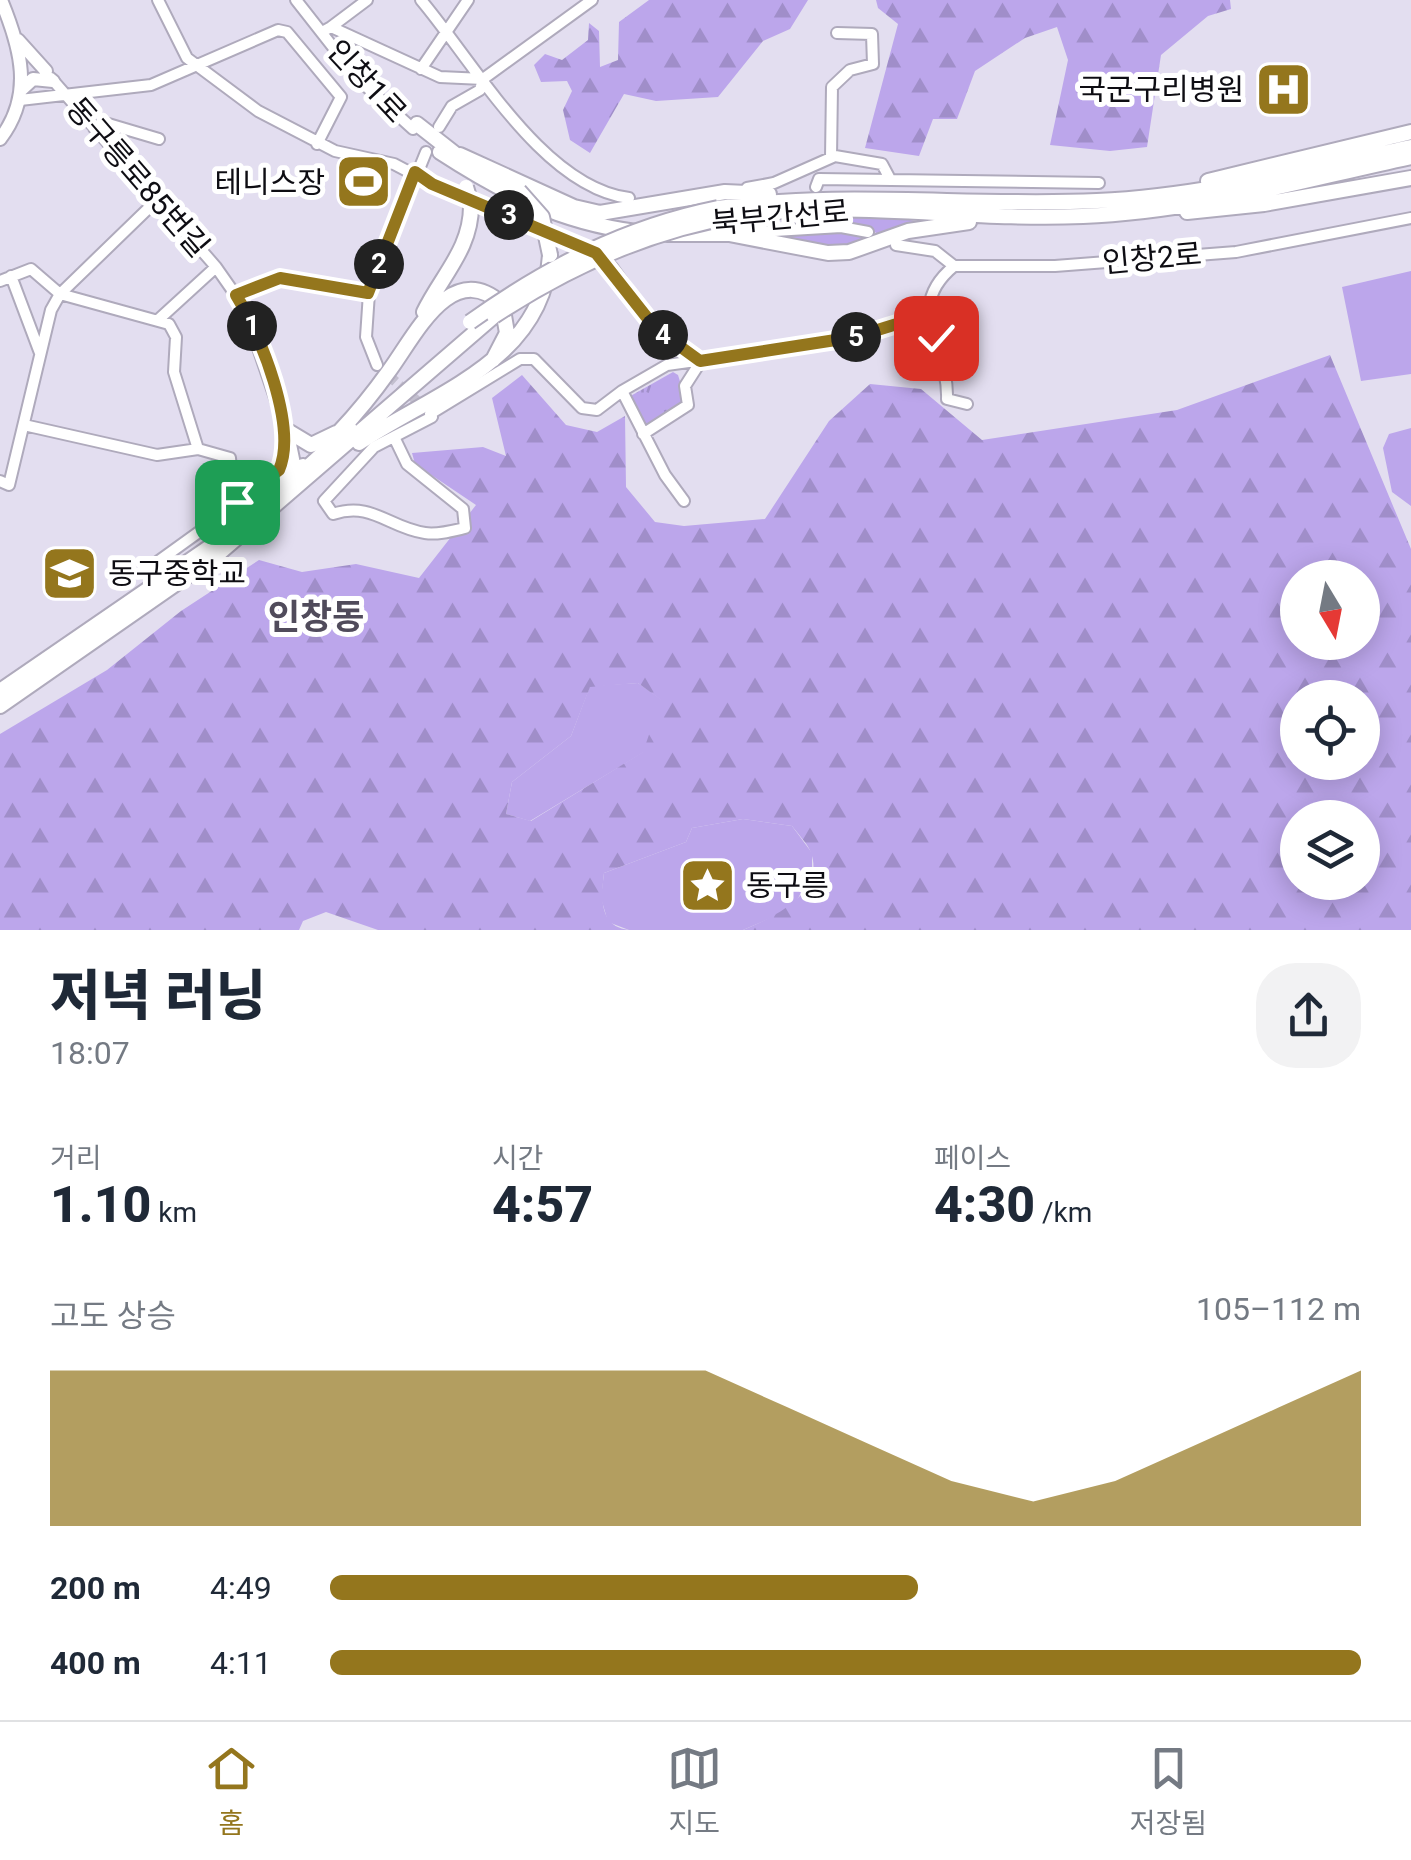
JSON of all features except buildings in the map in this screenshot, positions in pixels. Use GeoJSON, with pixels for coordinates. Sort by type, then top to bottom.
{"type":"FeatureCollection","features":[{"type":"Feature","properties":{"kind":"highway"},"geometry":{"type":"LineString","coordinates":[[224,537],[341,430],[392,367],[458,258],[469,231],[466,187],[415,127]]}},
{"type":"Feature","properties":{"kind":"highway"},"geometry":{"type":"LineString","coordinates":[[1135,199],[1411,132]]}},
{"type":"Feature","properties":{"kind":"highway","name":"북부간선로"},"geometry":{"type":"LineString","coordinates":[[0,691],[224,537],[470,322],[522,285],[589,248],[718,208],[798,200],[1135,199],[1245,184],[1411,147]]}},
{"type":"Feature","properties":{"kind":"highway"},"geometry":{"type":"LineString","coordinates":[[326,466],[493,360],[520,338],[543,296],[550,255],[542,217],[519,192],[440,152]]}},
{"type":"Feature","properties":{"kind":"highway"},"geometry":{"type":"LineString","coordinates":[[440,152],[600,214],[727,192],[895,199]]}},
{"type":"Feature","properties":{"kind":"highway"},"geometry":{"type":"LineString","coordinates":[[440,152],[517,200],[573,220],[653,234],[729,234],[828,254],[849,252],[908,231],[1009,217]]}},
{"type":"Feature","properties":{"kind":"highway","name":"북부간선로"},"geometry":{"type":"LineString","coordinates":[[0,706],[217,555],[326,466],[494,316],[578,266],[634,242],[742,215],[833,209],[1009,217],[1121,214],[1406,158]]}},
{"type":"Feature","properties":{"kind":"highway"},"geometry":{"type":"LineString","coordinates":[[1121,214],[1165,214],[1264,204],[1411,178]]}},
{"type":"Feature","properties":{"kind":"highway"},"geometry":{"type":"LineString","coordinates":[[417,326],[453,293],[474,289],[488,293],[502,304],[508,322],[505,339],[493,360]]}},
{"type":"Feature","properties":{"kind":"highway"},"geometry":{"type":"LineString","coordinates":[[286,430],[311,445],[341,430]]}},
{"type":"Feature","properties":{"kind":"highway"},"geometry":{"type":"LineString","coordinates":[[262,500],[293,464],[286,430]]}},
{"type":"Feature","properties":{"kind":"main road"},"geometry":{"type":"LineString","coordinates":[[2,0],[18,40],[49,76]]}},
{"type":"Feature","properties":{"kind":"main road"},"geometry":{"type":"LineString","coordinates":[[0,19],[17,55],[20,95],[14,122],[0,140]]}},
{"type":"Feature","properties":{"kind":"main road"},"geometry":{"type":"LineString","coordinates":[[0,128],[14,94],[18,40]]}},
{"type":"Feature","properties":{"kind":"main road"},"geometry":{"type":"LineString","coordinates":[[20,95],[33,79],[49,76]]}},
{"type":"Feature","properties":{"kind":"street"},"geometry":{"type":"LineString","coordinates":[[158,0],[187,58],[258,111],[316,144],[415,172],[432,184],[596,253],[656,329],[700,361]]}},
{"type":"Feature","properties":{"kind":"street","name":"인창1로"},"geometry":{"type":"LineString","coordinates":[[296,0],[326,29],[358,79],[415,127]]}},
{"type":"Feature","properties":{"kind":"street","name":"인창1로"},"geometry":{"type":"LineString","coordinates":[[326,29],[366,0]]}},
{"type":"Feature","properties":{"kind":"street"},"geometry":{"type":"LineString","coordinates":[[421,0],[556,166],[596,192],[629,198]]}},
{"type":"Feature","properties":{"kind":"street"},"geometry":{"type":"LineString","coordinates":[[420,69],[468,0]]}},
{"type":"Feature","properties":{"kind":"street"},"geometry":{"type":"LineString","coordinates":[[326,29],[420,69],[458,81],[483,80],[592,0]]}},
{"type":"Feature","properties":{"kind":"street"},"geometry":{"type":"LineString","coordinates":[[20,95],[67,97],[151,86],[278,30],[287,32],[341,97],[316,144]]}},
{"type":"Feature","properties":{"kind":"street"},"geometry":{"type":"LineString","coordinates":[[832,158],[832,87],[846,72],[873,64],[872,34],[837,33]]}},
{"type":"Feature","properties":{"kind":"street","name":"동구릉로85번길"},"geometry":{"type":"LineString","coordinates":[[17,55],[49,76],[216,267],[236,295],[262,352],[286,430]]}},
{"type":"Feature","properties":{"kind":"street"},"geometry":{"type":"LineString","coordinates":[[439,127],[448,110],[480,90],[483,80]]}},
{"type":"Feature","properties":{"kind":"street"},"geometry":{"type":"LineString","coordinates":[[94,128],[106,123],[159,139]]}},
{"type":"Feature","properties":{"kind":"street"},"geometry":{"type":"LineString","coordinates":[[377,365],[366,337],[368,293],[415,172],[440,152]]}},
{"type":"Feature","properties":{"kind":"street"},"geometry":{"type":"LineString","coordinates":[[727,192],[774,183],[832,158],[882,164],[890,179]]}},
{"type":"Feature","properties":{"kind":"street"},"geometry":{"type":"LineString","coordinates":[[816,186],[819,179],[1099,183]]}},
{"type":"Feature","properties":{"kind":"street"},"geometry":{"type":"LineString","coordinates":[[0,481],[9,484],[40,354],[60,294],[158,200]]}},
{"type":"Feature","properties":{"kind":"street"},"geometry":{"type":"LineString","coordinates":[[645,210],[672,226],[729,234],[817,223],[868,232]]}},
{"type":"Feature","properties":{"kind":"street","name":"인창2로"},"geometry":{"type":"LineString","coordinates":[[896,245],[935,251],[954,266],[1055,266],[1236,252],[1411,218]]}},
{"type":"Feature","properties":{"kind":"street"},"geometry":{"type":"LineString","coordinates":[[954,266],[929,294],[929,314],[948,401],[968,404]]}},
{"type":"Feature","properties":{"kind":"street"},"geometry":{"type":"LineString","coordinates":[[158,320],[216,267]]}},
{"type":"Feature","properties":{"kind":"street"},"geometry":{"type":"LineString","coordinates":[[40,354],[5,278],[31,269],[74,302],[169,324],[176,337],[174,372],[198,449]]}},
{"type":"Feature","properties":{"kind":"street"},"geometry":{"type":"LineString","coordinates":[[236,295],[280,278],[368,293]]}},
{"type":"Feature","properties":{"kind":"street"},"geometry":{"type":"LineString","coordinates":[[394,438],[407,464],[463,509],[465,528],[425,533],[371,511],[328,512],[325,496],[374,447],[520,358],[534,359],[582,408],[597,410],[654,370],[676,363],[855,337],[929,314]]}},
{"type":"Feature","properties":{"kind":"street"},"geometry":{"type":"LineString","coordinates":[[676,363],[684,358],[681,348]]}},
{"type":"Feature","properties":{"kind":"street"},"geometry":{"type":"LineString","coordinates":[[685,386],[700,361]]}},
{"type":"Feature","properties":{"kind":"street"},"geometry":{"type":"LineString","coordinates":[[643,434],[688,405],[676,363]]}},
{"type":"Feature","properties":{"kind":"street"},"geometry":{"type":"LineString","coordinates":[[622,391],[684,502]]}},
{"type":"Feature","properties":{"kind":"street"},"geometry":{"type":"LineString","coordinates":[[24,425],[157,455],[198,449],[230,458],[237,502]]}},
{"type":"Feature","properties":{"kind":"street"},"geometry":{"type":"LineString","coordinates":[[142,573],[279,470],[286,430]]}},
{"type":"Feature","properties":{"kind":"green space"},"geometry":{"type":"Polygon","coordinates":[[[649,0],[808,0],[790,29],[763,41],[718,97],[656,101],[624,94],[590,153],[570,140],[563,110],[572,91],[567,81],[541,82],[534,65],[545,54],[562,60],[588,40],[589,23],[599,31],[600,67],[618,60],[619,22],[649,0]]]}},
{"type":"Feature","properties":{"kind":"green space"},"geometry":{"type":"Polygon","coordinates":[[[876,0],[1230,0],[1231,9],[1208,16],[1161,55],[1147,147],[1110,151],[1050,145],[1068,60],[1057,27],[1025,38],[975,71],[957,119],[933,119],[919,156],[865,148],[898,24],[878,8],[876,0]]]}},
{"type":"Feature","properties":{"kind":"green space"},"geometry":{"type":"Polygon","coordinates":[[[819,218],[900,218],[920,222],[881,236],[870,229],[819,225],[819,218]]]}},
{"type":"Feature","properties":{"kind":"green space"},"geometry":{"type":"Polygon","coordinates":[[[841,231],[870,240],[831,250],[765,235],[841,231]]]}},
{"type":"Feature","properties":{"kind":"green space"},"geometry":{"type":"Polygon","coordinates":[[[1411,271],[1411,374],[1361,381],[1342,287],[1411,271]]]}},
{"type":"Feature","properties":{"kind":"green space"},"geometry":{"type":"Polygon","coordinates":[[[1330,355],[1411,549],[1411,930],[743,930],[793,902],[811,881],[814,868],[810,850],[792,826],[743,819],[692,828],[686,842],[604,873],[607,917],[619,928],[629,930],[378,930],[326,912],[303,921],[299,930],[0,930],[0,734],[107,670],[181,611],[259,560],[302,572],[356,564],[419,578],[476,505],[415,464],[412,453],[483,447],[506,456],[492,398],[522,375],[566,425],[597,432],[625,416],[626,487],[655,522],[684,526],[765,519],[829,421],[870,384],[921,389],[982,440],[1177,410],[1330,355]],[[638,683],[590,687],[571,736],[512,782],[506,814],[531,821],[643,752],[661,700],[638,683]]]}},
{"type":"Feature","properties":{"kind":"green space"},"geometry":{"type":"Polygon","coordinates":[[[673,372],[678,375],[686,401],[643,430],[627,398],[673,372]]]}},
{"type":"Feature","properties":{"kind":"green space"},"geometry":{"type":"Polygon","coordinates":[[[1411,428],[1411,506],[1392,492],[1383,448],[1389,434],[1411,428]]]}},
{"type":"Feature","properties":{"kind":"green space"},"geometry":{"type":"Polygon","coordinates":[[[638,683],[662,700],[644,752],[530,821],[506,814],[512,782],[571,736],[590,686],[638,683]]]}},
{"type":"Feature","properties":{"kind":"green space"},"geometry":{"type":"Polygon","coordinates":[[[743,819],[792,826],[812,853],[812,873],[792,909],[743,930],[629,930],[608,922],[601,898],[604,873],[686,842],[692,828],[743,819]]]}},
{"type":"Feature","properties":{"kind":"tunnel"},"geometry":{"type":"LineString","coordinates":[[377,365],[425,408]]}},
{"type":"Feature","properties":{"kind":"place","name":"국군구리병원"},"geometry":{"type":"Point","coordinates":[1283,89]}},
{"type":"Feature","properties":{"kind":"place","name":"테니스장"},"geometry":{"type":"Point","coordinates":[364,182]}},
{"type":"Feature","properties":{"kind":"place","name":"동구중학교"},"geometry":{"type":"Point","coordinates":[69,573]}},
{"type":"Feature","properties":{"kind":"place","name":"동구릉"},"geometry":{"type":"Point","coordinates":[707,885]}},
{"type":"Feature","properties":{"kind":"district","name":"인창동"},"geometry":{"type":"Point","coordinates":[316,617]}},
{"type":"Feature","properties":{"kind":"route"},"geometry":{"type":"LineString","coordinates":[[237,502],[279,470],[286,430],[262,352],[236,295],[280,278],[368,293],[415,172],[432,184],[596,253],[612,267],[656,329],[700,361],[855,337],[912,316],[929,314],[936,338]]}}]}
